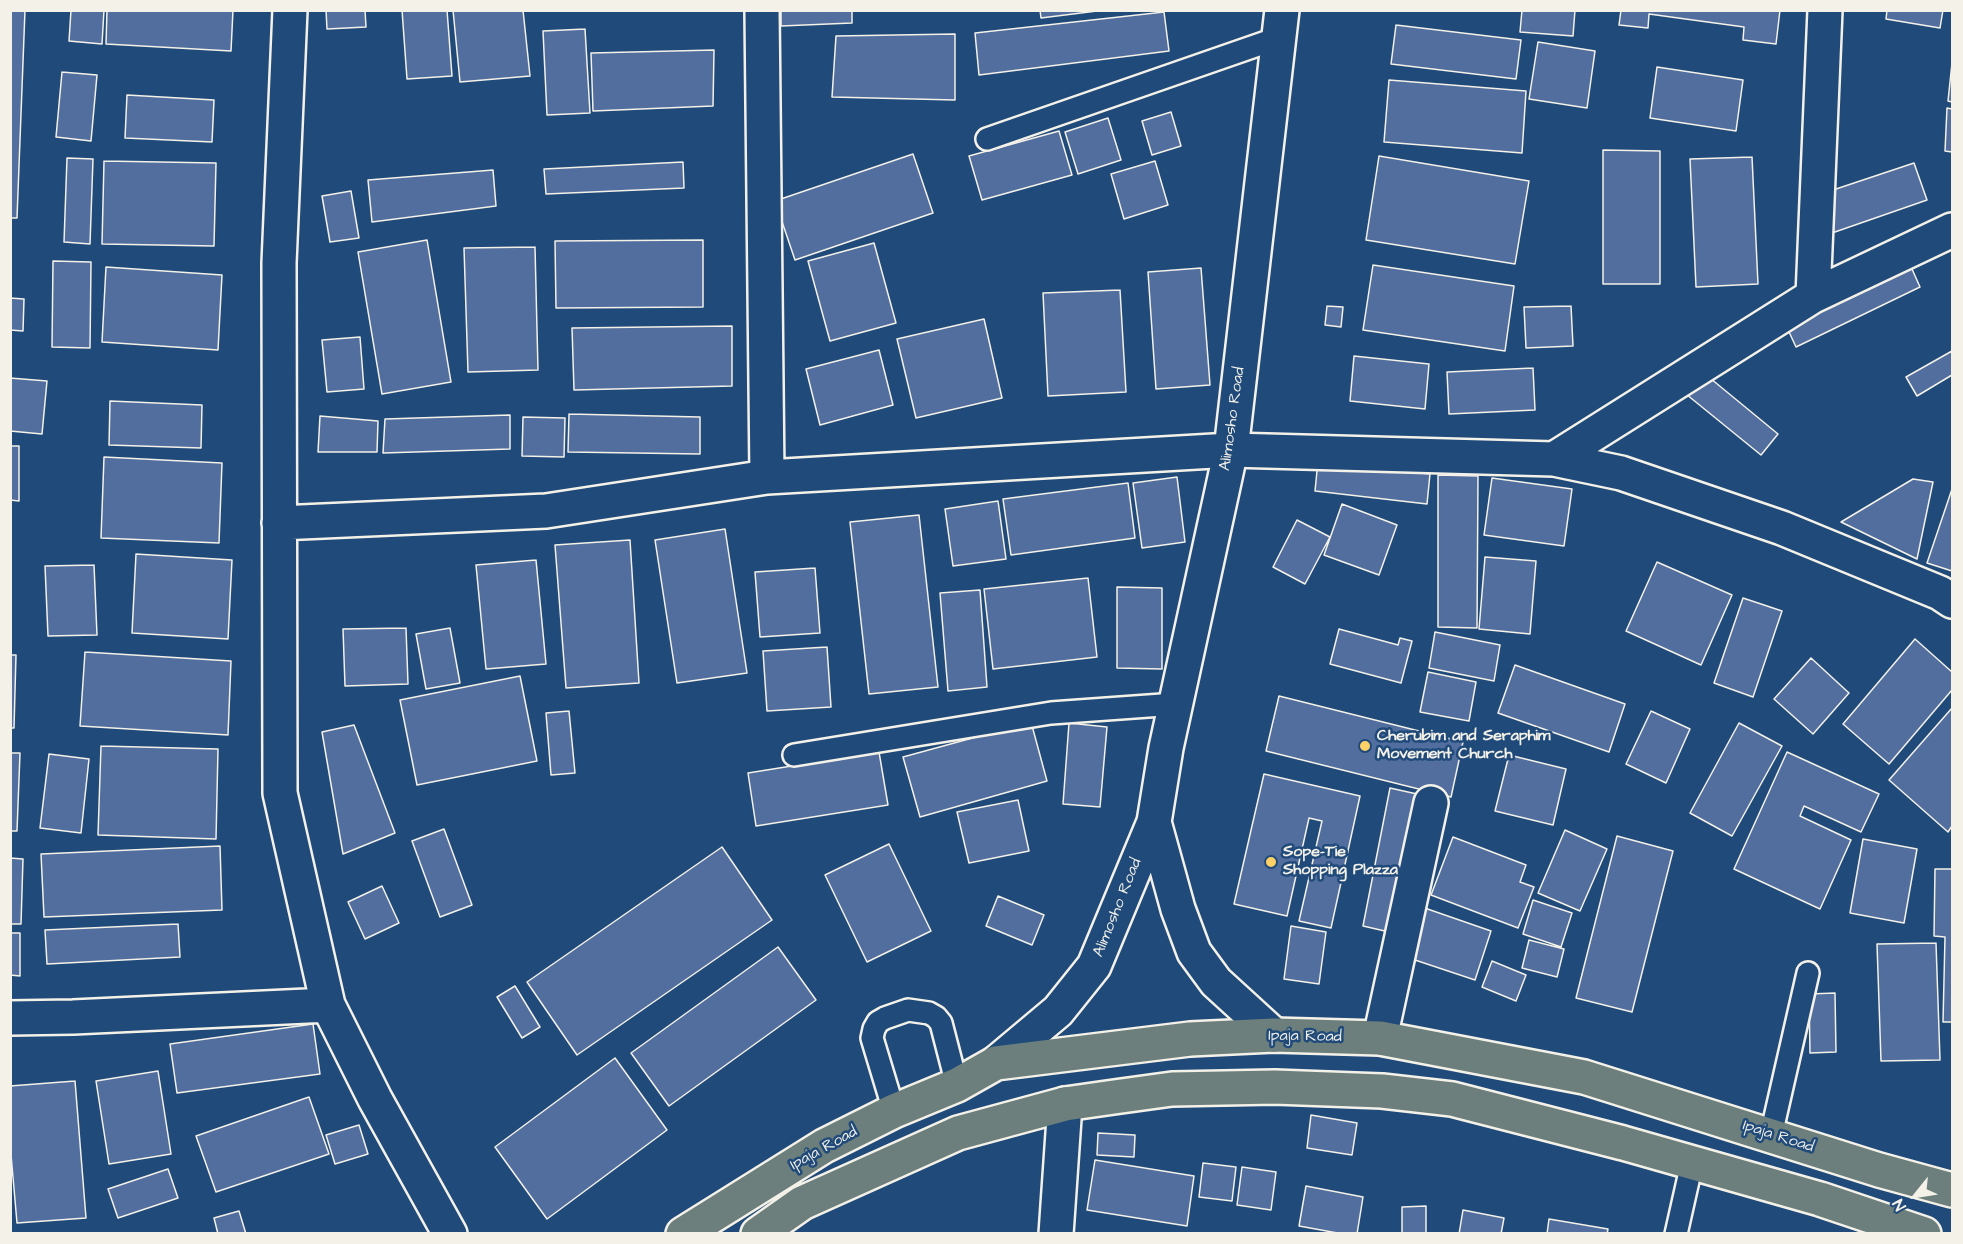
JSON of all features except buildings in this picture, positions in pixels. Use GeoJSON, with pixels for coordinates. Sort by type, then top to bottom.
{"type":"FeatureCollection","features":[{"type":"Feature","properties":{"kind":"main road","name":"Ipaja Road"},"geometry":{"type":"LineString","coordinates":[[683,1233],[824,1146],[894,1111],[957,1085],[996,1063],[1190,1039],[1274,1035],[1380,1038],[1584,1077],[1879,1170],[1953,1190]]}},
{"type":"Feature","properties":{"kind":"main road"},"geometry":{"type":"LineString","coordinates":[[758,1233],[802,1203],[958,1133],[1065,1104],[1172,1089],[1275,1087],[1382,1091],[1452,1099],[1820,1199],[1924,1233]]}},
{"type":"Feature","properties":{"kind":"street"},"geometry":{"type":"LineString","coordinates":[[290,10],[279,263],[280,793],[328,1005],[375,1099],[450,1233]]}},
{"type":"Feature","properties":{"kind":"street"},"geometry":{"type":"LineString","coordinates":[[762,10],[767,477]]}},
{"type":"Feature","properties":{"kind":"street"},"geometry":{"type":"LineString","coordinates":[[1813,296],[1826,10]]}},
{"type":"Feature","properties":{"kind":"street","name":"Alimosho Road"},"geometry":{"type":"LineString","coordinates":[[996,1063],[1058,1011],[1094,966],[1154,822],[1166,748],[1231,450],[1280,24]]}},
{"type":"Feature","properties":{"kind":"street"},"geometry":{"type":"LineString","coordinates":[[1554,459],[1813,296],[1953,230]]}},
{"type":"Feature","properties":{"kind":"street"},"geometry":{"type":"LineString","coordinates":[[279,523],[546,511],[767,477],[1231,450],[1554,459],[1621,473],[1782,528],[1940,593],[1953,601]]}},
{"type":"Feature","properties":{"kind":"street"},"geometry":{"type":"LineString","coordinates":[[1380,1038],[1431,803]]}},
{"type":"Feature","properties":{"kind":"street","name":"Alimosho Road"},"geometry":{"type":"LineString","coordinates":[[1154,822],[1178,909],[1194,952],[1216,982],[1274,1035]]}},
{"type":"Feature","properties":{"kind":"street"},"geometry":{"type":"LineString","coordinates":[[10,1018],[328,1005]]}},
{"type":"Feature","properties":{"kind":"street"},"geometry":{"type":"LineString","coordinates":[[1056,1233],[1065,1104]]}},
{"type":"Feature","properties":{"kind":"lane"},"geometry":{"type":"LineString","coordinates":[[987,139],[1280,24]]}},
{"type":"Feature","properties":{"kind":"lane"},"geometry":{"type":"LineString","coordinates":[[794,755],[1051,713],[1176,704]]}},
{"type":"Feature","properties":{"kind":"lane"},"geometry":{"type":"LineString","coordinates":[[1772,1135],[1808,973]]}},
{"type":"Feature","properties":{"kind":"lane"},"geometry":{"type":"LineString","coordinates":[[894,1111],[872,1038],[874,1029],[885,1018],[908,1010],[928,1013],[936,1017],[940,1023],[957,1085]]}},
{"type":"Feature","properties":{"kind":"lane"},"geometry":{"type":"LineString","coordinates":[[1676,1233],[1692,1163]]}},
{"type":"Feature","properties":{"kind":"place","name":"Cherubim and Seraphim Movement Church"},"geometry":{"type":"Point","coordinates":[1365,746]}},
{"type":"Feature","properties":{"kind":"place","name":"Sope-Tie Shopping Plazza"},"geometry":{"type":"Point","coordinates":[1271,862]}}]}
